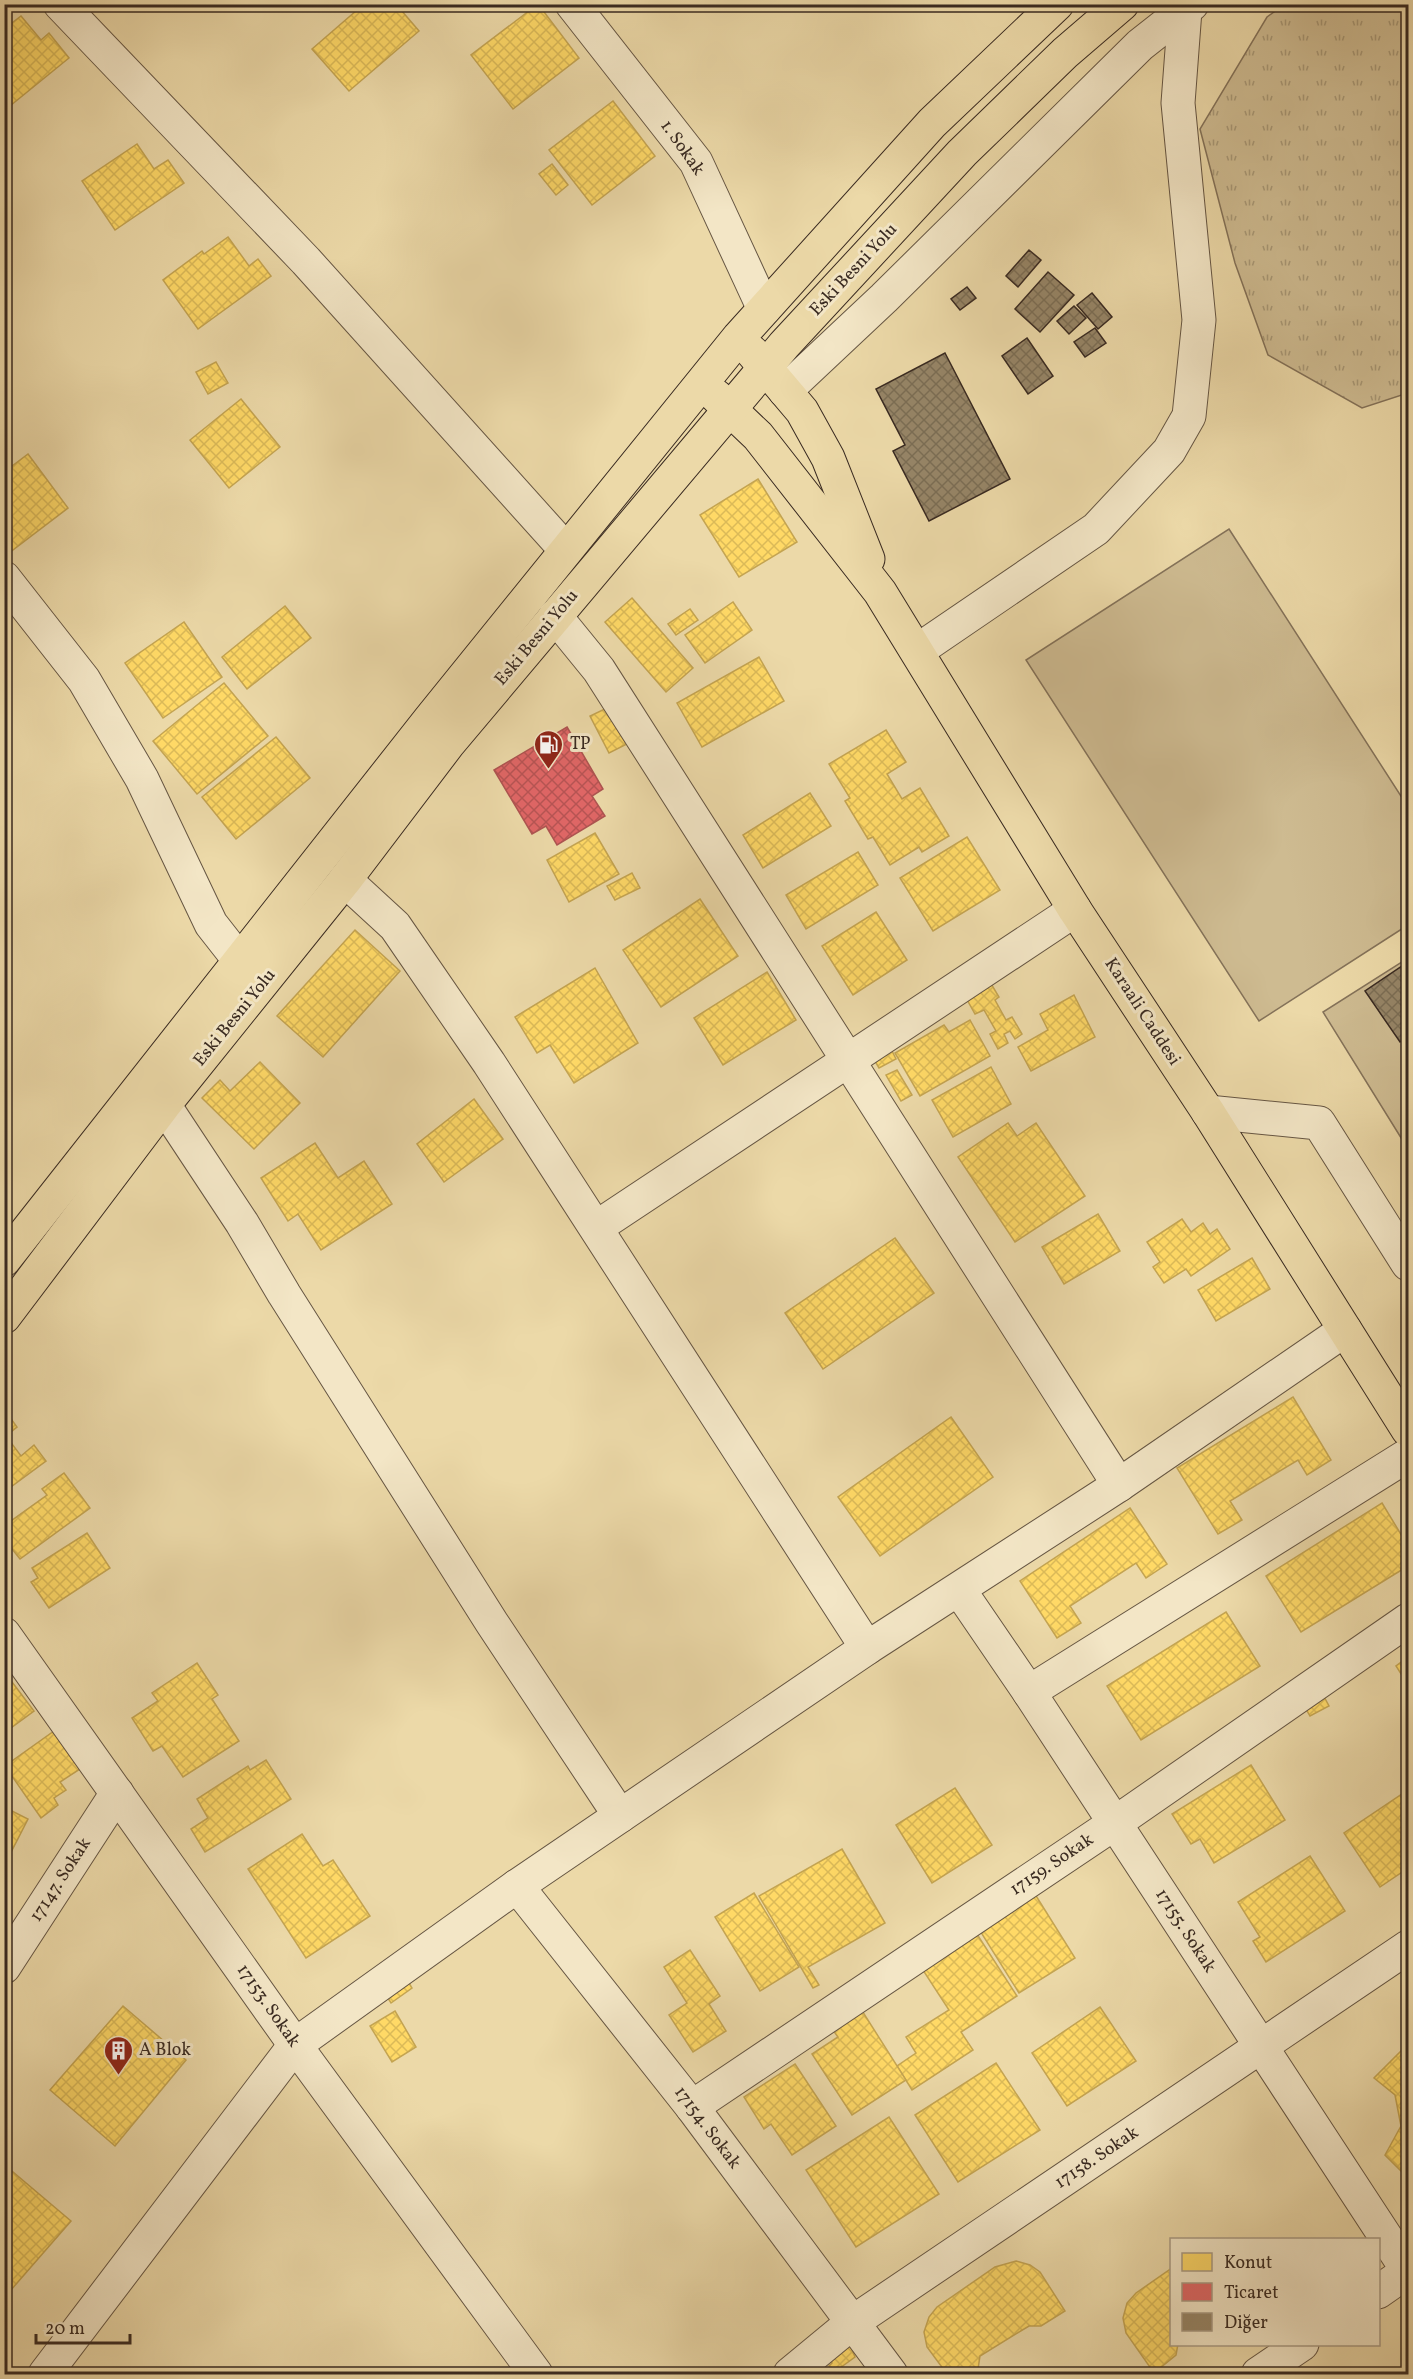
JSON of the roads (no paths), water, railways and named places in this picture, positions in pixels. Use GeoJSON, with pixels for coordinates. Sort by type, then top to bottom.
{"type":"FeatureCollection","features":[{"type":"Feature","properties":{"kind":"main road","name":"Eski Besni Yolu"},"geometry":{"type":"LineString","coordinates":[[4,1260],[566,550],[739,337],[932,123],[1057,4]]}},
{"type":"Feature","properties":{"kind":"main road","name":"Eski Besni Yolu"},"geometry":{"type":"LineString","coordinates":[[4,1317],[165,1105],[345,880],[449,743],[555,616],[731,411],[776,379],[962,153],[1065,53],[1122,4]]}},
{"type":"Feature","properties":{"kind":"main road"},"geometry":{"type":"LineString","coordinates":[[739,337],[802,411],[828,458],[880,592]]}},
{"type":"Feature","properties":{"kind":"main road"},"geometry":{"type":"LineString","coordinates":[[702,383],[758,436],[880,592]]}},
{"type":"Feature","properties":{"kind":"main road","name":"Karaali Caddesi"},"geometry":{"type":"LineString","coordinates":[[880,592],[1075,910],[1208,1112],[1408,1430]]}},
{"type":"Feature","properties":{"kind":"street"},"geometry":{"type":"LineString","coordinates":[[60,4],[306,261],[566,550]]}},
{"type":"Feature","properties":{"kind":"street","name":"1. Sokak"},"geometry":{"type":"LineString","coordinates":[[572,4],[696,162],[764,309]]}},
{"type":"Feature","properties":{"kind":"street"},"geometry":{"type":"LineString","coordinates":[[776,379],[884,298],[1140,45],[1188,7]]}},
{"type":"Feature","properties":{"kind":"street"},"geometry":{"type":"LineString","coordinates":[[917,651],[1096,529],[1169,451],[1189,416],[1199,320],[1178,103],[1188,7]]}},
{"type":"Feature","properties":{"kind":"street"},"geometry":{"type":"LineString","coordinates":[[4,578],[84,680],[142,779],[211,924],[240,961]]}},
{"type":"Feature","properties":{"kind":"street"},"geometry":{"type":"LineString","coordinates":[[555,616],[599,670],[1119,1485]]}},
{"type":"Feature","properties":{"kind":"street"},"geometry":{"type":"LineString","coordinates":[[345,880],[395,926],[597,1227],[867,1648]]}},
{"type":"Feature","properties":{"kind":"street"},"geometry":{"type":"LineString","coordinates":[[597,1227],[1075,910]]}},
{"type":"Feature","properties":{"kind":"street"},"geometry":{"type":"LineString","coordinates":[[165,1105],[242,1223],[284,1294],[492,1623],[620,1816]]}},
{"type":"Feature","properties":{"kind":"street"},"geometry":{"type":"LineString","coordinates":[[1208,1112],[1319,1123],[1408,1264]]}},
{"type":"Feature","properties":{"kind":"street"},"geometry":{"type":"LineString","coordinates":[[45,2374],[296,2045],[517,1886],[867,1648],[960,1591],[1119,1485],[1345,1330]]}},
{"type":"Feature","properties":{"kind":"street"},"geometry":{"type":"LineString","coordinates":[[1029,1692],[1408,1455]]}},
{"type":"Feature","properties":{"kind":"street","name":"17155. Sokak"},"geometry":{"type":"LineString","coordinates":[[960,1591],[1029,1692],[1408,2271]]}},
{"type":"Feature","properties":{"kind":"street","name":"17159. Sokak"},"geometry":{"type":"LineString","coordinates":[[692,2107],[1115,1823],[1408,1620]]}},
{"type":"Feature","properties":{"kind":"street","name":"17153. Sokak"},"geometry":{"type":"LineString","coordinates":[[4,1634],[296,2045],[536,2374]]}},
{"type":"Feature","properties":{"kind":"street","name":"17147. Sokak"},"geometry":{"type":"LineString","coordinates":[[4,1967],[117,1793]]}},
{"type":"Feature","properties":{"kind":"street","name":"17154. Sokak"},"geometry":{"type":"LineString","coordinates":[[517,1886],[692,2107],[891,2374]]}},
{"type":"Feature","properties":{"kind":"street","name":"17158. Sokak"},"geometry":{"type":"LineString","coordinates":[[790,2374],[853,2322],[1408,1947]]}},
{"type":"Feature","properties":{"kind":"street"},"geometry":{"type":"LineString","coordinates":[[1380,2291],[1408,2271]]}},
{"type":"Feature","properties":{"kind":"street"},"geometry":{"type":"LineString","coordinates":[[1258,2374],[1299,2346]]}},
{"type":"Feature","properties":{"kind":"place","name":"TP"},"geometry":{"type":"Point","coordinates":[549,770]}},
{"type":"Feature","properties":{"kind":"place","name":"A Blok"},"geometry":{"type":"Point","coordinates":[118,2076]}}]}
